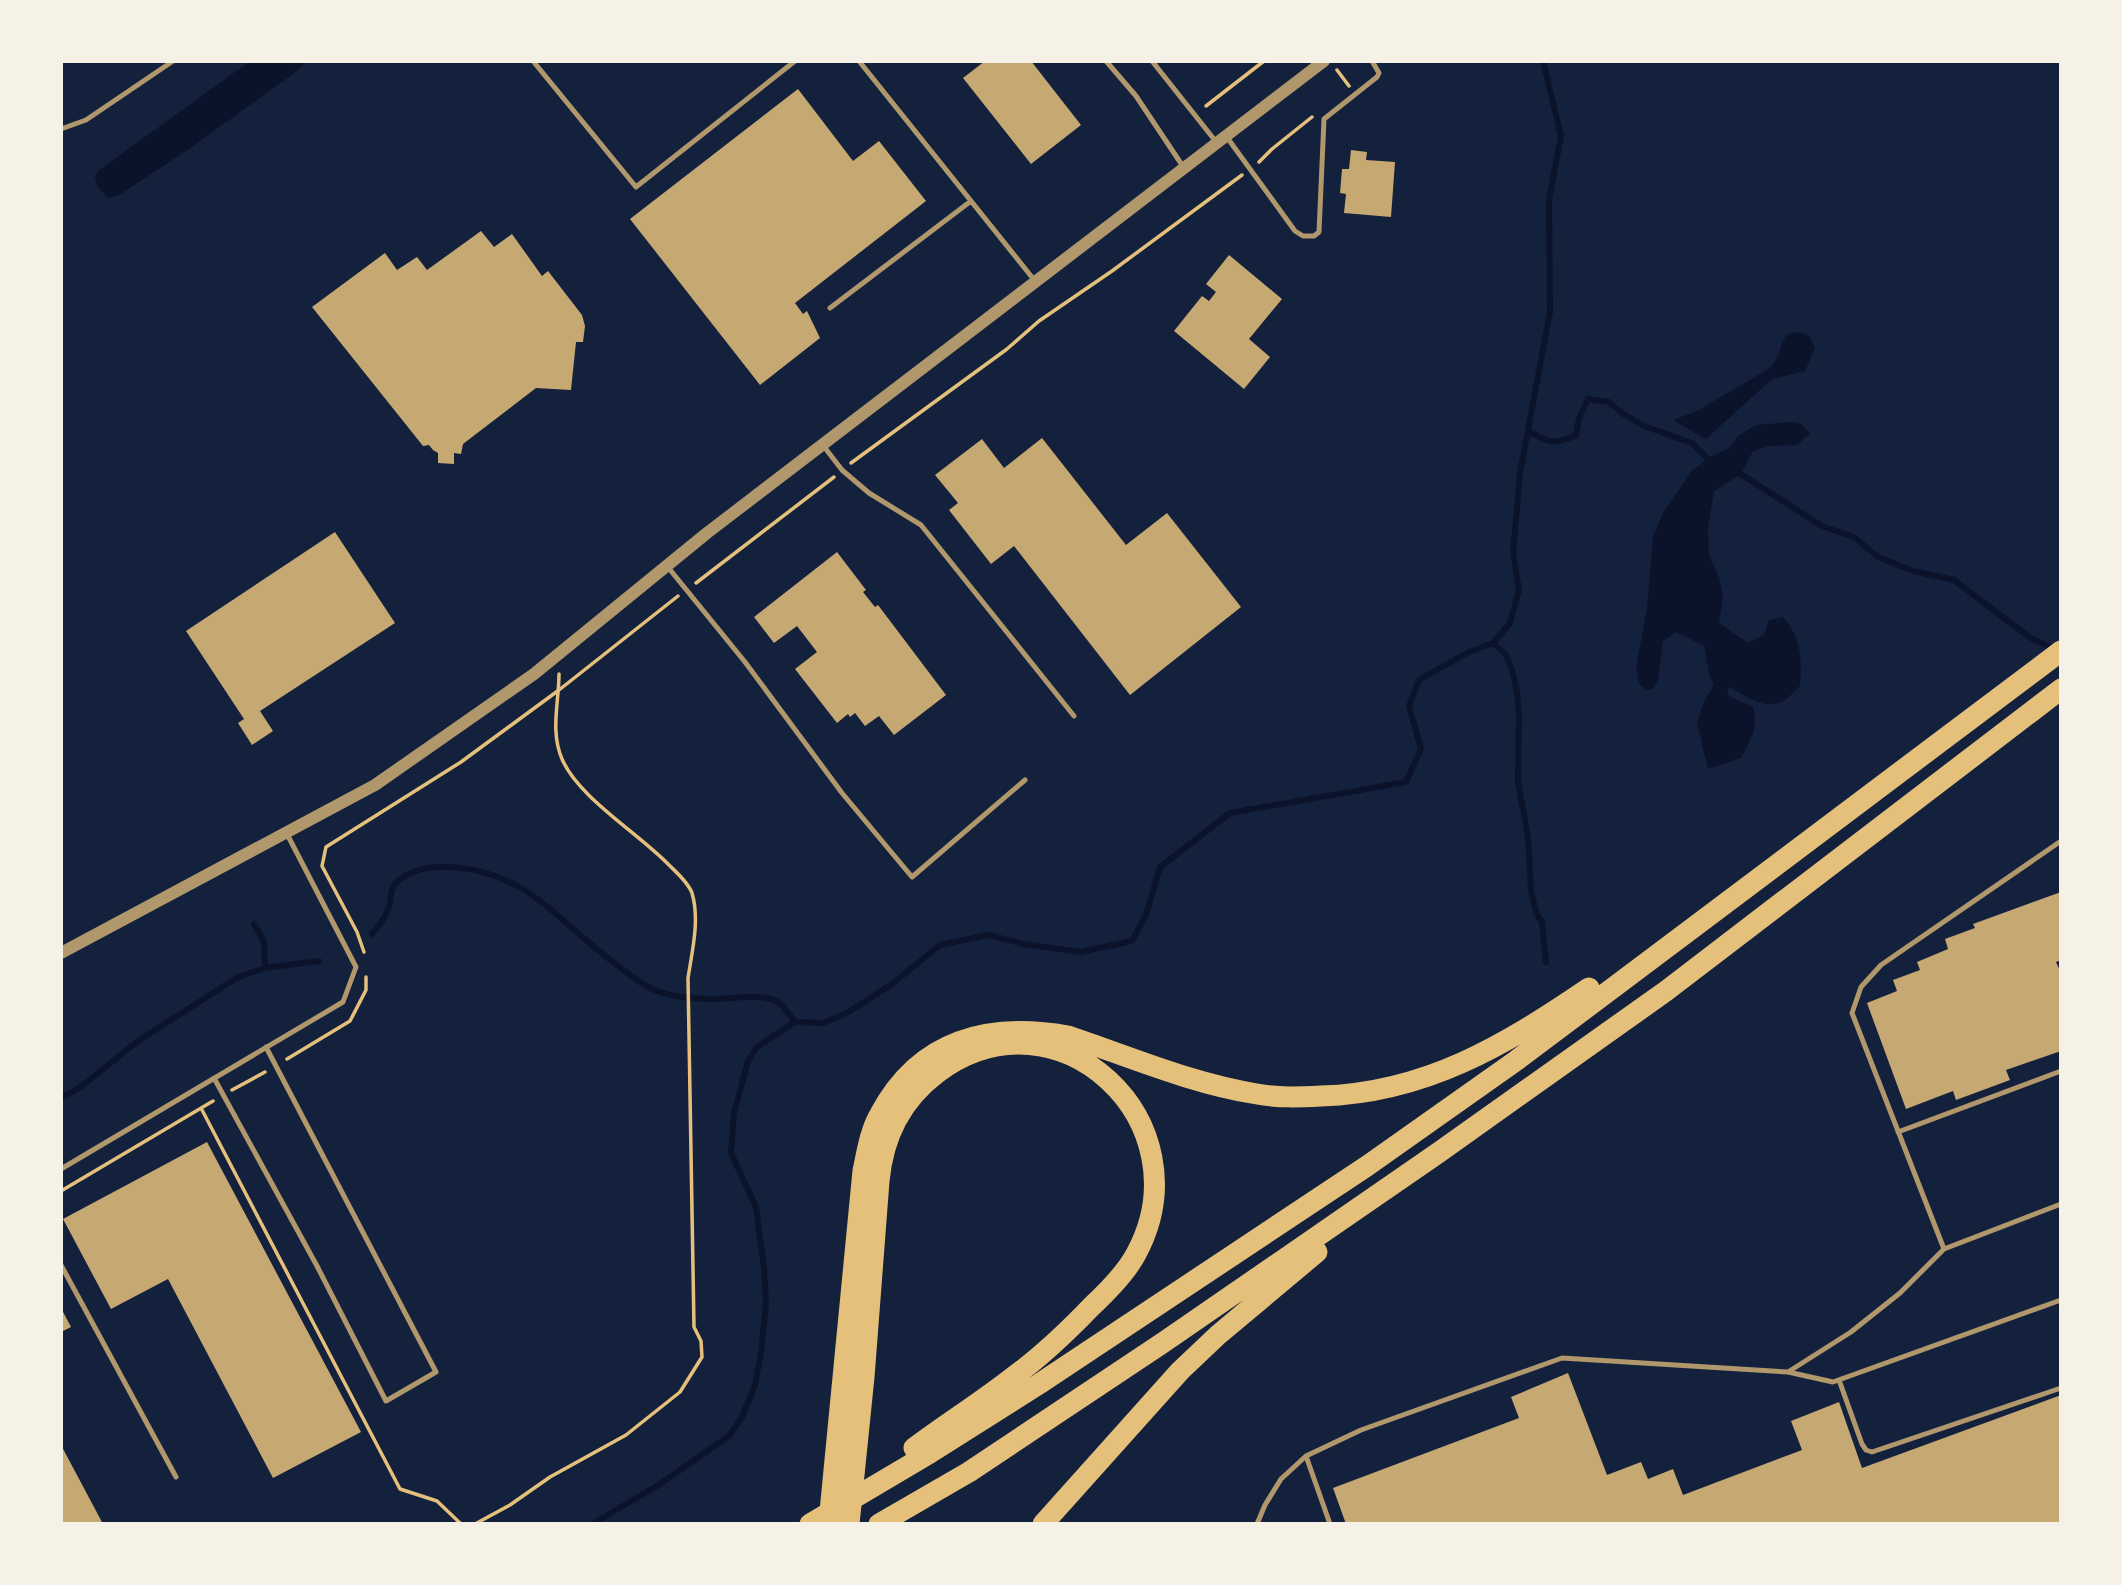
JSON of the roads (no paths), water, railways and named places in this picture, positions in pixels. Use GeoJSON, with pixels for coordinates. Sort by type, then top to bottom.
{"type":"FeatureCollection","features":[{"type":"Feature","properties":{"kind":"highway"},"geometry":{"type":"LineString","coordinates":[[810,1524],[845,1515],[951,1439],[1185,1288],[1367,1166],[1517,1060],[1637,967],[2061,651]]}},
{"type":"Feature","properties":{"kind":"highway"},"geometry":{"type":"LineString","coordinates":[[879,1524],[969,1472],[1438,1153],[1666,991],[2061,689]]}},
{"type":"Feature","properties":{"kind":"highway"},"geometry":{"type":"LineString","coordinates":[[828,1524],[863,1171],[868,1145],[879,1115],[896,1089],[911,1071],[943,1048],[979,1034],[1021,1030],[1044,1032],[1068,1036],[1221,1087],[1260,1095],[1300,1097],[1349,1094],[1406,1084],[1438,1074],[1528,1030],[1605,977],[1637,967]]}},
{"type":"Feature","properties":{"kind":"highway"},"geometry":{"type":"LineString","coordinates":[[1010,1045],[1053,1049],[1090,1064],[1127,1100],[1142,1125],[1152,1152],[1156,1177],[1153,1206],[1136,1256],[1112,1286],[1058,1341],[1012,1378],[942,1427],[845,1515],[864,1377],[881,1157],[899,1112],[913,1095],[948,1065],[988,1048],[1010,1045]]}},
{"type":"Feature","properties":{"kind":"highway"},"geometry":{"type":"LineString","coordinates":[[1043,1524],[1189,1362],[1289,1275],[1438,1153]]}},
{"type":"Feature","properties":{"kind":"street"},"geometry":{"type":"LineString","coordinates":[[61,953],[375,785],[559,654],[822,444],[1324,61]]}},
{"type":"Feature","properties":{"kind":"lane"},"geometry":{"type":"LineString","coordinates":[[61,129],[86,120],[173,61]]}},
{"type":"Feature","properties":{"kind":"lane"},"geometry":{"type":"LineString","coordinates":[[533,61],[636,187],[795,61]]}},
{"type":"Feature","properties":{"kind":"lane"},"geometry":{"type":"LineString","coordinates":[[859,61],[1035,281]]}},
{"type":"Feature","properties":{"kind":"lane"},"geometry":{"type":"LineString","coordinates":[[1106,61],[1136,96],[1184,168]]}},
{"type":"Feature","properties":{"kind":"lane"},"geometry":{"type":"LineString","coordinates":[[1152,61],[1250,169],[1295,232],[1303,236],[1314,236],[1319,232],[1324,119],[1377,77],[1379,72],[1373,61]]}},
{"type":"Feature","properties":{"kind":"lane"},"geometry":{"type":"LineString","coordinates":[[830,308],[971,201]]}},
{"type":"Feature","properties":{"kind":"lane"},"geometry":{"type":"LineString","coordinates":[[822,444],[842,470],[869,493],[921,526],[1074,716]]}},
{"type":"Feature","properties":{"kind":"lane"},"geometry":{"type":"LineString","coordinates":[[667,566],[745,662],[842,793],[912,877],[1025,780]]}},
{"type":"Feature","properties":{"kind":"lane"},"geometry":{"type":"LineString","coordinates":[[61,1169],[343,1002],[356,967],[286,831]]}},
{"type":"Feature","properties":{"kind":"lane"},"geometry":{"type":"LineString","coordinates":[[1944,1249],[1852,1013],[1861,987],[1881,965],[2061,841]]}},
{"type":"Feature","properties":{"kind":"lane"},"geometry":{"type":"LineString","coordinates":[[214,1078],[317,1266],[386,1401],[436,1372],[266,1048]]}},
{"type":"Feature","properties":{"kind":"lane"},"geometry":{"type":"LineString","coordinates":[[1898,1132],[2061,1071]]}},
{"type":"Feature","properties":{"kind":"lane"},"geometry":{"type":"LineString","coordinates":[[1788,1372],[1851,1332],[1900,1293],[1944,1249],[2061,1204]]}},
{"type":"Feature","properties":{"kind":"lane"},"geometry":{"type":"LineString","coordinates":[[61,1265],[176,1477]]}},
{"type":"Feature","properties":{"kind":"lane"},"geometry":{"type":"LineString","coordinates":[[1258,1524],[1265,1505],[1281,1479],[1306,1456],[1361,1430],[1562,1358],[1788,1372],[1833,1382],[2061,1300]]}},
{"type":"Feature","properties":{"kind":"lane"},"geometry":{"type":"LineString","coordinates":[[1839,1380],[1862,1444],[1866,1450],[1872,1452],[2061,1388]]}},
{"type":"Feature","properties":{"kind":"lane"},"geometry":{"type":"LineString","coordinates":[[1306,1456],[1329,1524]]}},
{"type":"Feature","properties":{"kind":"water"},"geometry":{"type":"Polygon","coordinates":[[[250,61],[307,61],[292,75],[186,151],[121,194],[109,198],[101,191],[95,176],[98,171],[250,61]]]}},
{"type":"Feature","properties":{"kind":"water"},"geometry":{"type":"Polygon","coordinates":[[[1800,332],[1810,337],[1815,348],[1805,371],[1772,379],[1706,439],[1673,420],[1697,411],[1770,368],[1787,334],[1800,332]]]}},
{"type":"Feature","properties":{"kind":"water"},"geometry":{"type":"Polygon","coordinates":[[[1790,422],[1802,424],[1810,434],[1797,445],[1769,446],[1753,451],[1741,474],[1714,491],[1708,528],[1709,555],[1719,577],[1723,598],[1719,623],[1748,643],[1764,635],[1769,620],[1783,617],[1797,640],[1801,667],[1800,686],[1776,704],[1755,701],[1729,687],[1727,695],[1753,707],[1753,733],[1741,758],[1708,769],[1697,723],[1703,703],[1714,685],[1709,674],[1704,646],[1676,632],[1663,641],[1658,680],[1653,689],[1646,690],[1639,683],[1636,668],[1647,608],[1653,536],[1664,511],[1691,472],[1710,457],[1729,448],[1738,436],[1756,425],[1790,422]]]}},
{"type":"Feature","properties":{"kind":"waterway"},"geometry":{"type":"LineString","coordinates":[[592,1524],[657,1486],[729,1436],[742,1417],[755,1385],[766,1303],[764,1268],[756,1207],[731,1153],[734,1113],[748,1061],[757,1047],[795,1022],[823,1023],[847,1013],[892,984],[940,945],[988,935],[1024,944],[1080,952],[1132,941],[1146,915],[1160,867],[1230,813],[1406,782],[1421,749],[1409,706],[1419,680],[1469,652],[1493,643],[1510,623],[1519,590],[1513,552],[1520,473],[1550,312],[1549,199],[1561,136],[1543,61]]}},
{"type":"Feature","properties":{"kind":"waterway"},"geometry":{"type":"LineString","coordinates":[[1528,431],[1551,441],[1562,441],[1576,435],[1579,418],[1588,399],[1609,402],[1644,426],[1692,443],[1708,459],[1714,460]]}},
{"type":"Feature","properties":{"kind":"waterway"},"geometry":{"type":"LineString","coordinates":[[1736,471],[1822,526],[1854,537],[1878,557],[1913,571],[1954,580],[2029,637],[2056,650]]}},
{"type":"Feature","properties":{"kind":"waterway"},"geometry":{"type":"LineString","coordinates":[[1493,643],[1506,655],[1517,692],[1518,782],[1528,836],[1531,890],[1536,913],[1542,922],[1546,962]]}},
{"type":"Feature","properties":{"kind":"waterway"},"geometry":{"type":"LineString","coordinates":[[372,934],[388,911],[394,886],[408,874],[436,867],[479,871],[524,890],[600,952],[652,989],[691,998],[771,999],[778,1002],[795,1022]]}},
{"type":"Feature","properties":{"kind":"waterway"},"geometry":{"type":"LineString","coordinates":[[254,924],[264,942],[265,968]]}},
{"type":"Feature","properties":{"kind":"waterway"},"geometry":{"type":"LineString","coordinates":[[61,1098],[82,1086],[138,1041],[238,977],[265,968],[319,961]]}}]}
